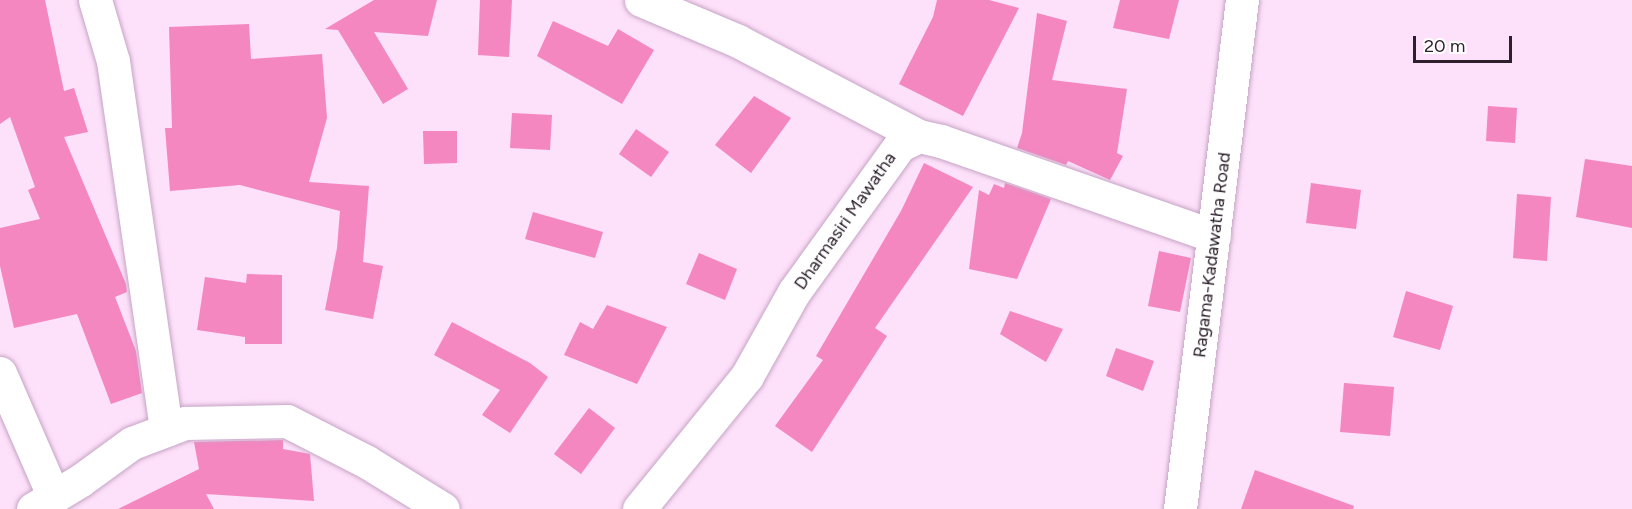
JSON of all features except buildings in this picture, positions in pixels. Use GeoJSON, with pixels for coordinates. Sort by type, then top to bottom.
{"type":"FeatureCollection","features":[{"type":"Feature","properties":{"kind":"street"},"geometry":{"type":"LineString","coordinates":[[95,0],[114,61],[166,430]]}},
{"type":"Feature","properties":{"kind":"street"},"geometry":{"type":"LineString","coordinates":[[641,0],[738,41],[842,93],[919,136],[996,159],[1214,236]]}},
{"type":"Feature","properties":{"kind":"street","name":"Ragama-Kadawatha Road"},"geometry":{"type":"LineString","coordinates":[[1180,509],[1242,0]]}},
{"type":"Feature","properties":{"kind":"street","name":"Dharmasiri Mawatha"},"geometry":{"type":"LineString","coordinates":[[639,509],[747,376],[794,292],[888,157],[900,145],[919,136]]}},
{"type":"Feature","properties":{"kind":"street"},"geometry":{"type":"LineString","coordinates":[[0,373],[43,503],[132,443],[185,423],[287,421],[367,462],[443,509]]}}]}
